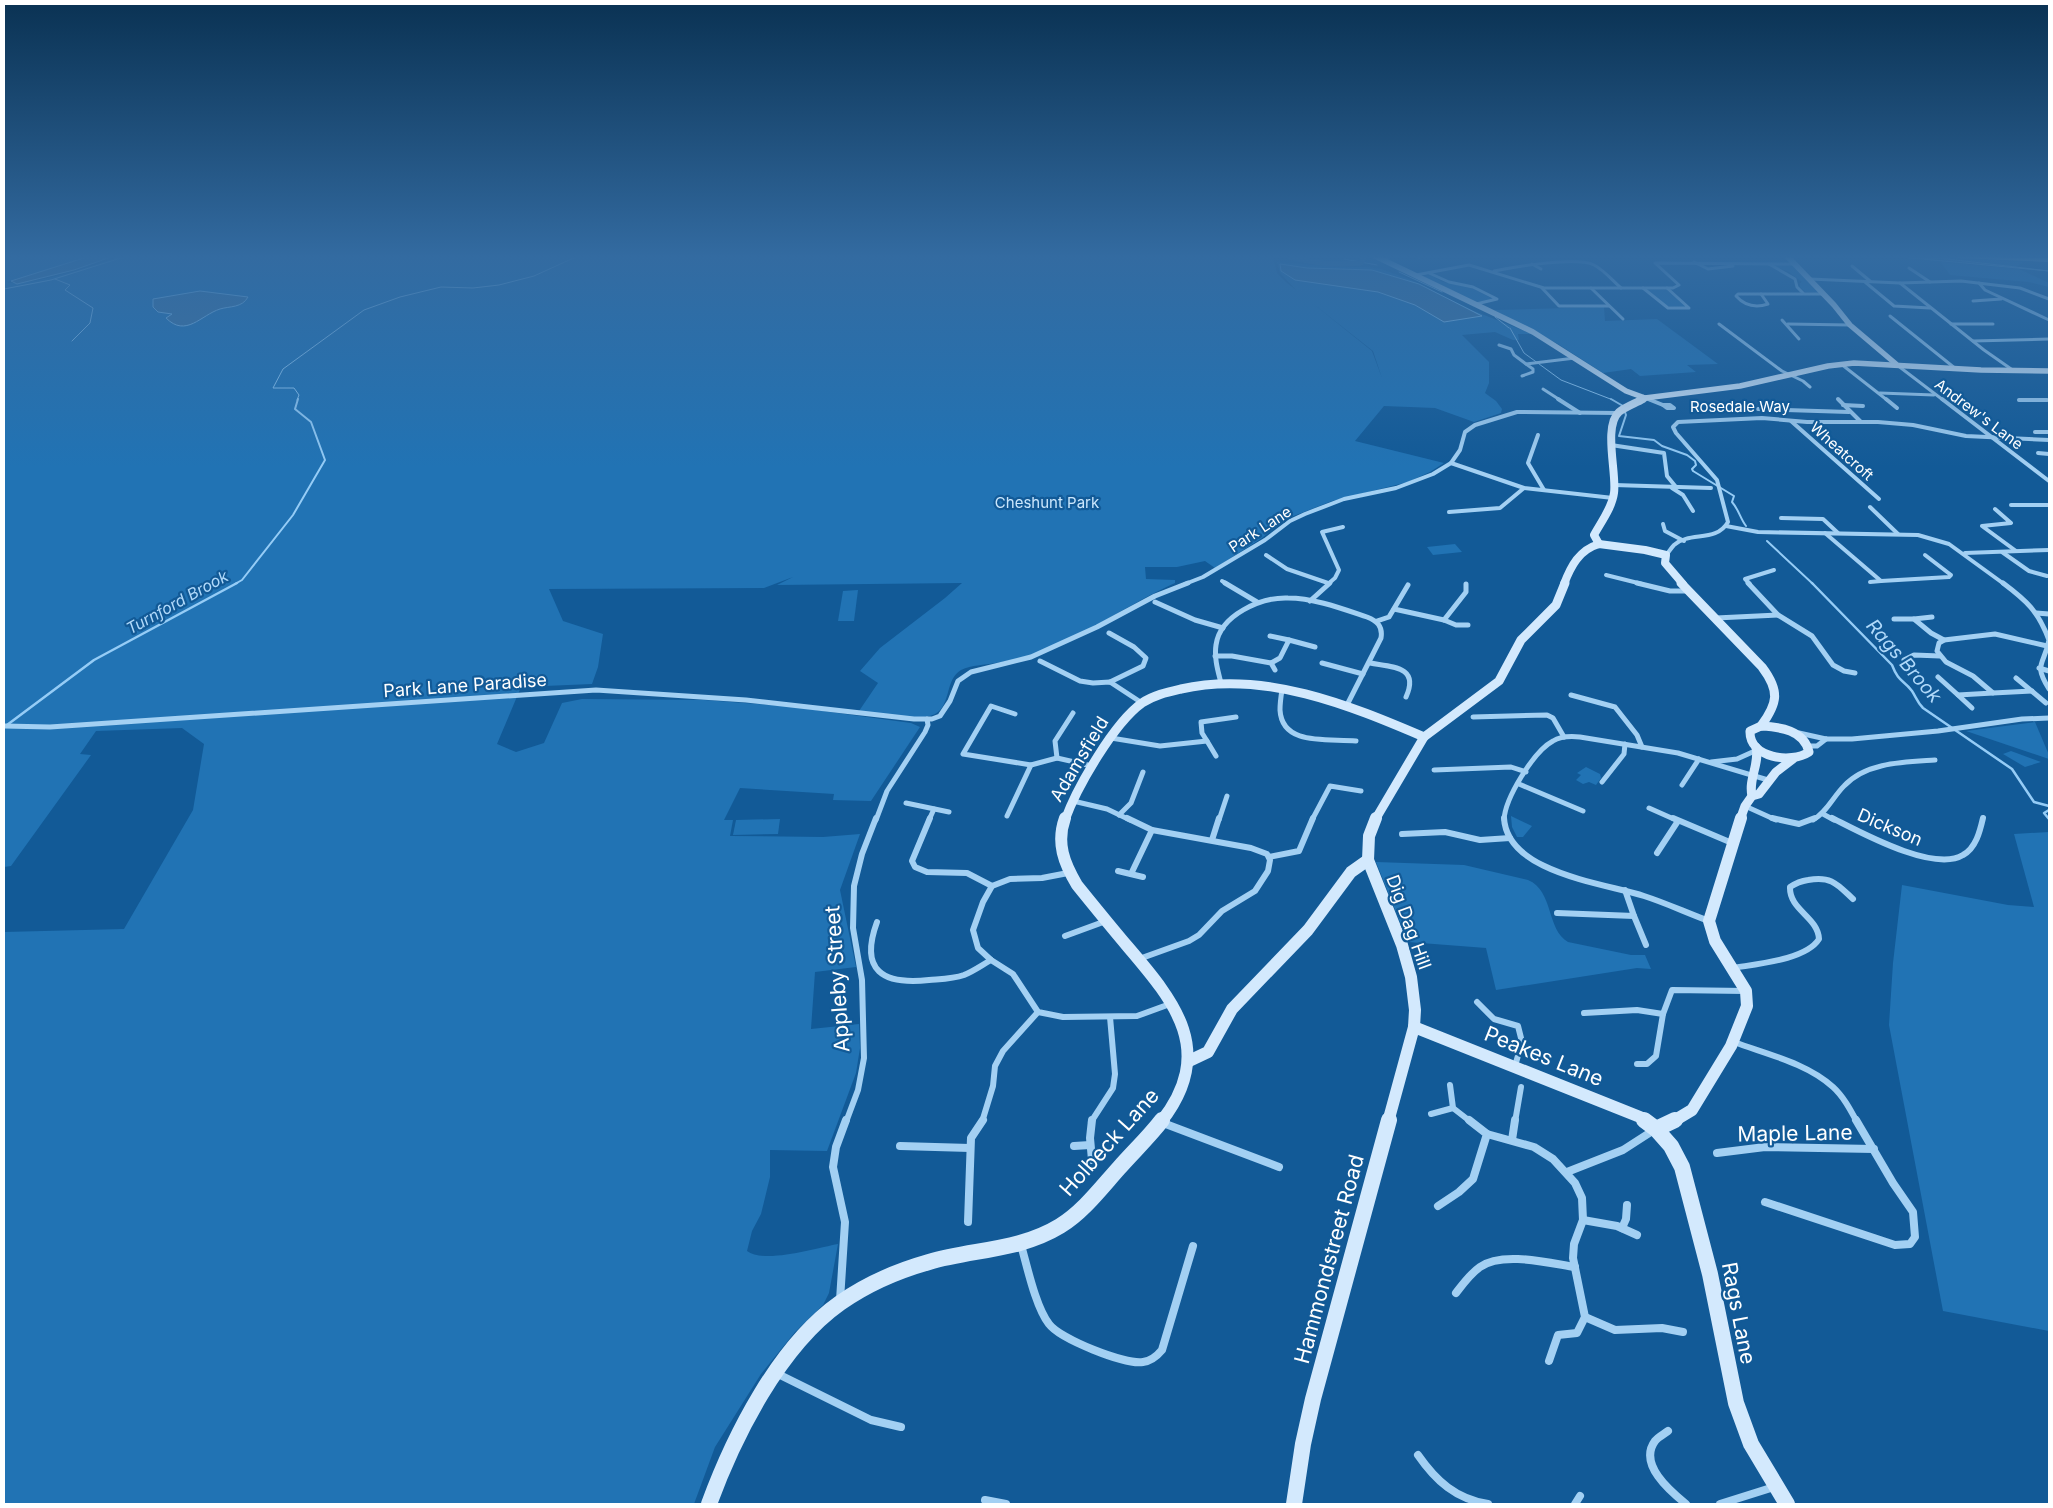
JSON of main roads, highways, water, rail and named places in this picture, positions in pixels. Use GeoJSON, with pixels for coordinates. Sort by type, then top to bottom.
{"type":"FeatureCollection","features":[{"type":"Feature","properties":{"kind":"waterway"},"geometry":{"type":"LineString","coordinates":[[72,341],[87,326]]}},
{"type":"Feature","properties":{"kind":"waterway","name":"Turnford Brook"},"geometry":{"type":"LineString","coordinates":[[297,400],[299,395],[294,388],[273,388],[283,369],[342,326]]}},
{"type":"Feature","properties":{"kind":"waterway","name":"Rags Brook"},"geometry":{"type":"LineString","coordinates":[[1510,328],[1524,353],[1561,380],[1612,400]]}},
{"type":"Feature","properties":{"kind":"waterway","name":"Turnford Brook"},"geometry":{"type":"LineString","coordinates":[[235,584],[242,580],[293,515],[325,460],[311,422],[295,409],[298,399]]}},
{"type":"Feature","properties":{"kind":"waterway","name":"Rags Brook"},"geometry":{"type":"LineString","coordinates":[[1612,400],[1623,406],[1626,415],[1619,436],[1654,440],[1662,446],[1687,455],[1695,461],[1696,465],[1692,469],[1693,471],[1734,496],[1732,502],[1746,526]]}},
{"type":"Feature","properties":{"kind":"waterway","name":"Rags Brook"},"geometry":{"type":"LineString","coordinates":[[1767,541],[1813,584]]}},
{"type":"Feature","properties":{"kind":"waterway","name":"Turnford Brook"},"geometry":{"type":"LineString","coordinates":[[7,725],[94,660],[237,583]]}},
{"type":"Feature","properties":{"kind":"waterway","name":"Rags Brook"},"geometry":{"type":"LineString","coordinates":[[1813,584],[1892,665],[1899,678],[1909,687],[1923,708],[2012,769],[2034,802],[2049,806]]}},
{"type":"Feature","properties":{"kind":"waterway","name":"Rags Brook"},"geometry":{"type":"LineString","coordinates":[[2049,810],[2044,813],[2049,819]]}},
{"type":"Feature","properties":{"kind":"park label","name":"Cheshunt Park"},"geometry":{"type":"Point","coordinates":[1047,502]}}]}
